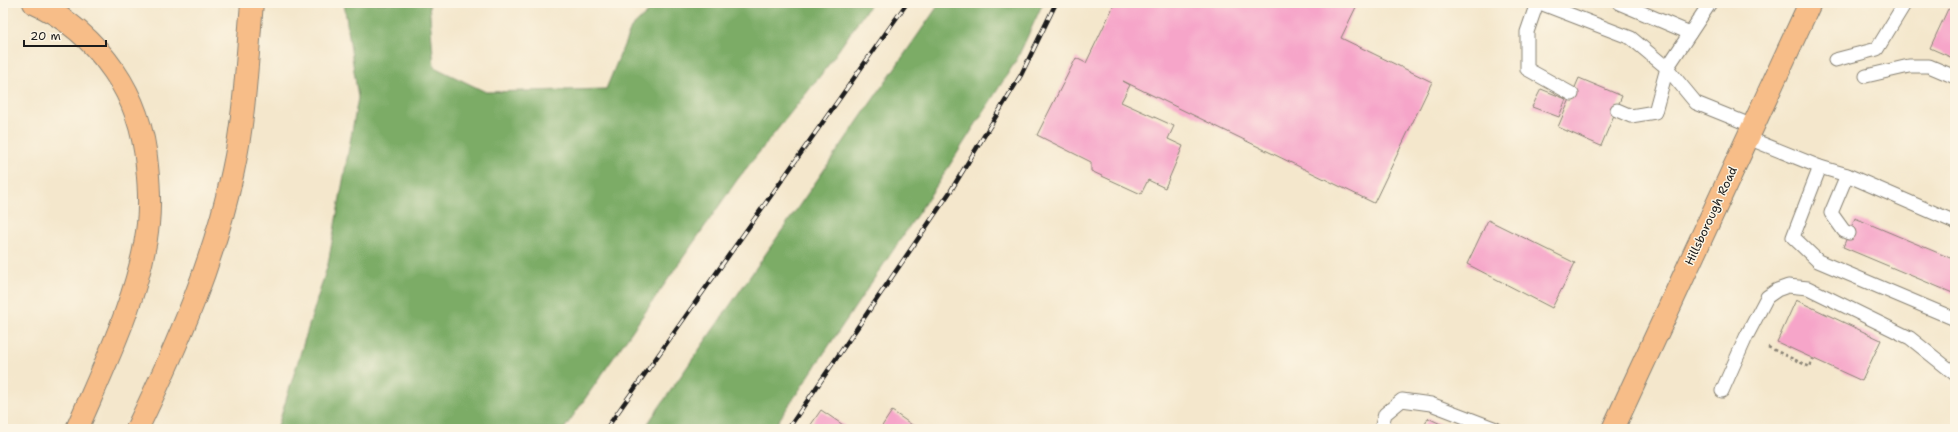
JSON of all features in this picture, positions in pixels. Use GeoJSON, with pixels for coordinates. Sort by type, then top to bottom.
{"type":"FeatureCollection","features":[{"type":"Feature","properties":{"kind":"main road"},"geometry":{"type":"LineString","coordinates":[[34,3],[64,20],[81,34],[105,58],[124,85],[137,113],[145,145],[149,188],[148,224],[136,282],[124,317],[77,429]]}},
{"type":"Feature","properties":{"kind":"main road"},"geometry":{"type":"LineString","coordinates":[[137,429],[191,312],[213,247],[233,171],[245,90],[252,3]]}},
{"type":"Feature","properties":{"kind":"main road","name":"Hillsborough Road"},"geometry":{"type":"LineString","coordinates":[[1613,429],[1810,3]]}},
{"type":"Feature","properties":{"kind":"lane"},"geometry":{"type":"LineString","coordinates":[[1537,3],[1527,32],[1527,69],[1572,94]]}},
{"type":"Feature","properties":{"kind":"lane"},"geometry":{"type":"LineString","coordinates":[[1540,3],[1631,38],[1667,68],[1696,102],[1751,132],[1820,167],[1847,175],[1955,222]]}},
{"type":"Feature","properties":{"kind":"lane"},"geometry":{"type":"LineString","coordinates":[[1619,3],[1690,33]]}},
{"type":"Feature","properties":{"kind":"lane"},"geometry":{"type":"LineString","coordinates":[[1617,110],[1631,116],[1655,112],[1667,68],[1710,3]]}},
{"type":"Feature","properties":{"kind":"lane"},"geometry":{"type":"LineString","coordinates":[[1835,60],[1877,49],[1905,3]]}},
{"type":"Feature","properties":{"kind":"lane"},"geometry":{"type":"LineString","coordinates":[[1866,76],[1909,66],[1929,66],[1955,77]]}},
{"type":"Feature","properties":{"kind":"lane"},"geometry":{"type":"LineString","coordinates":[[1820,167],[1793,237],[1818,261],[1955,319]]}},
{"type":"Feature","properties":{"kind":"lane"},"geometry":{"type":"LineString","coordinates":[[1847,175],[1831,213],[1844,231],[1849,233]]}},
{"type":"Feature","properties":{"kind":"lane"},"geometry":{"type":"LineString","coordinates":[[1722,391],[1746,337],[1767,297],[1777,290],[1788,286],[1808,288],[1910,338],[1955,374]]}},
{"type":"Feature","properties":{"kind":"lane"},"geometry":{"type":"LineString","coordinates":[[1381,429],[1385,414],[1402,400],[1431,404],[1454,411],[1496,429]]}},
{"type":"Feature","properties":{"kind":"path"},"geometry":{"type":"LineString","coordinates":[[1768,347],[1810,367],[1813,359]]}},
{"type":"Feature","properties":{"kind":"green space"},"geometry":{"type":"Polygon","coordinates":[[[344,3],[429,3],[434,67],[486,92],[606,89],[631,28],[658,3],[871,3],[824,71],[737,180],[564,429],[277,429],[328,264],[358,98],[344,3]]]}},
{"type":"Feature","properties":{"kind":"green space"},"geometry":{"type":"Polygon","coordinates":[[[940,3],[1043,3],[1017,59],[937,185],[773,429],[644,429],[940,3]]]}},
{"type":"Feature","properties":{"kind":"building"},"geometry":{"type":"Polygon","coordinates":[[[1115,3],[1358,3],[1341,38],[1432,82],[1374,203],[1123,81],[1130,85],[1121,102],[1174,126],[1168,139],[1183,146],[1165,188],[1148,180],[1141,194],[1091,171],[1091,162],[1037,135],[1076,58],[1086,63],[1115,3]]]}},
{"type":"Feature","properties":{"kind":"building"},"geometry":{"type":"Polygon","coordinates":[[[1948,9],[1955,12],[1955,59],[1930,48],[1948,9]]]}},
{"type":"Feature","properties":{"kind":"building"},"geometry":{"type":"Polygon","coordinates":[[[1579,78],[1622,96],[1601,146],[1558,127],[1579,78]]]}},
{"type":"Feature","properties":{"kind":"building"},"geometry":{"type":"Polygon","coordinates":[[[1541,89],[1566,99],[1559,117],[1532,107],[1541,89]]]}},
{"type":"Feature","properties":{"kind":"building"},"geometry":{"type":"Polygon","coordinates":[[[1855,218],[1955,260],[1955,294],[1843,247],[1855,218]]]}},
{"type":"Feature","properties":{"kind":"building"},"geometry":{"type":"Polygon","coordinates":[[[1488,220],[1575,263],[1552,308],[1467,264],[1488,220]]]}},
{"type":"Feature","properties":{"kind":"building"},"geometry":{"type":"Polygon","coordinates":[[[1796,300],[1881,340],[1862,381],[1777,342],[1796,300]]]}},
{"type":"Feature","properties":{"kind":"building"},"geometry":{"type":"Polygon","coordinates":[[[821,410],[849,429],[808,429],[821,410]]]}},
{"type":"Feature","properties":{"kind":"building"},"geometry":{"type":"Polygon","coordinates":[[[892,411],[918,429],[880,429],[892,411]]]}},
{"type":"Feature","properties":{"kind":"building"},"geometry":{"type":"Polygon","coordinates":[[[1428,418],[1449,428],[1449,429],[1423,429],[1428,418]]]}},
{"type":"Feature","properties":{"kind":"railway"},"geometry":{"type":"LineString","coordinates":[[606,429],[907,3]]}},
{"type":"Feature","properties":{"kind":"railway"},"geometry":{"type":"LineString","coordinates":[[788,429],[950,192],[1021,75],[1056,3]]}}]}
